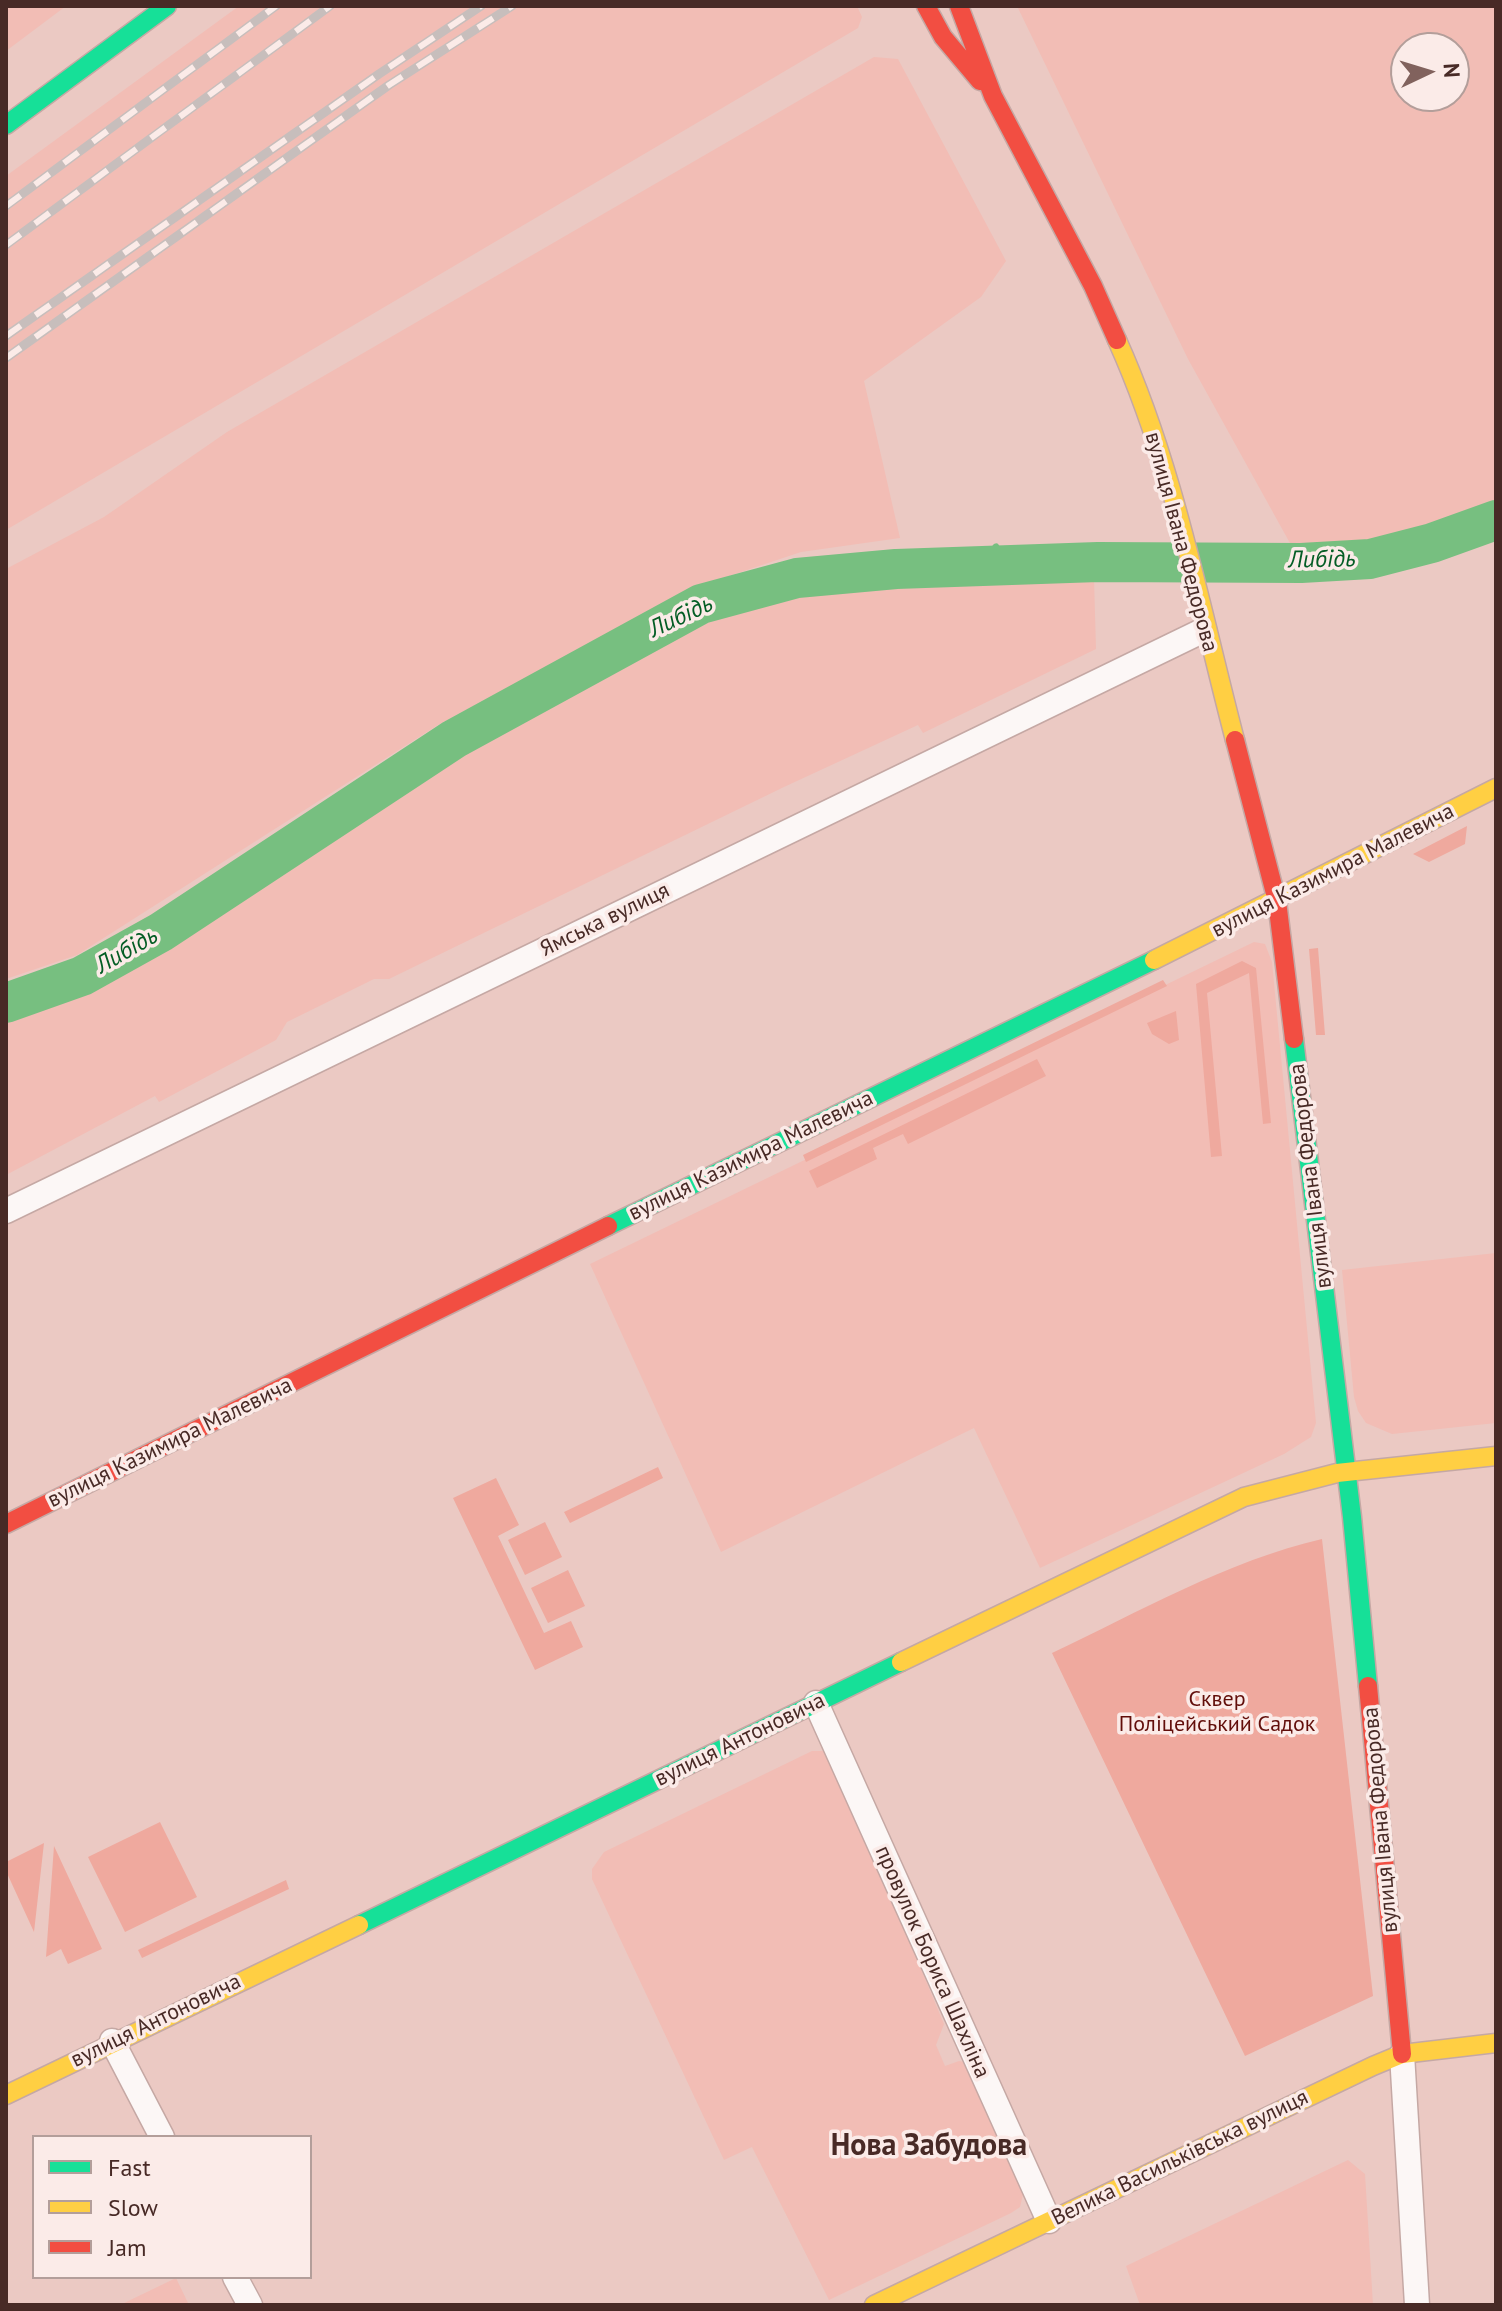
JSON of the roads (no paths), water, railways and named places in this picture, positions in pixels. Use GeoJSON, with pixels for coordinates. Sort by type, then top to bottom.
{"type":"FeatureCollection","features":[{"type":"Feature","properties":{"kind":"main road"},"geometry":{"type":"LineString","coordinates":[[6,125],[167,6]]}},
{"type":"Feature","properties":{"kind":"main road","name":"вулиця Івана Федорова"},"geometry":{"type":"LineString","coordinates":[[926,6],[943,37],[993,96]]}},
{"type":"Feature","properties":{"kind":"main road","name":"вулиця Івана Федорова"},"geometry":{"type":"LineString","coordinates":[[959,6],[993,96],[1122,347],[1138,386],[1173,503],[1277,901],[1347,1470],[1402,2054]]}},
{"type":"Feature","properties":{"kind":"main road","name":"вулиця Казимира Малевича"},"geometry":{"type":"LineString","coordinates":[[6,1524],[769,1146],[1277,901],[1496,788]]}},
{"type":"Feature","properties":{"kind":"main road","name":"вулиця Антоновича"},"geometry":{"type":"LineString","coordinates":[[6,2095],[112,2041],[1244,1497],[1287,1481],[1347,1470],[1496,1456]]}},
{"type":"Feature","properties":{"kind":"main road","name":"Велика Васильківська вулиця"},"geometry":{"type":"LineString","coordinates":[[874,2305],[1402,2054],[1496,2043]]}},
{"type":"Feature","properties":{"kind":"street","name":"Ямська вулиця"},"geometry":{"type":"LineString","coordinates":[[6,1211],[1204,630]]}},
{"type":"Feature","properties":{"kind":"street","name":"провулок Бориса Шахліна"},"geometry":{"type":"LineString","coordinates":[[816,1703],[1049,2221]]}},
{"type":"Feature","properties":{"kind":"street"},"geometry":{"type":"LineString","coordinates":[[112,2041],[161,2135]]}},
{"type":"Feature","properties":{"kind":"street","name":"вулиця Івана Федорова"},"geometry":{"type":"LineString","coordinates":[[1402,2054],[1417,2305]]}},
{"type":"Feature","properties":{"kind":"street"},"geometry":{"type":"LineString","coordinates":[[236,2279],[250,2305]]}},
{"type":"Feature","properties":{"kind":"waterway","name":"Либідь"},"geometry":{"type":"LineString","coordinates":[[6,1003],[82,976],[161,932],[454,739],[701,604],[797,578],[896,569],[1098,562],[1301,563],[1370,559],[1432,543],[1496,520]]}},
{"type":"Feature","properties":{"kind":"waterway"},"geometry":{"type":"LineString","coordinates":[[996,547],[1005,565]]}},
{"type":"Feature","properties":{"kind":"railway"},"geometry":{"type":"LineString","coordinates":[[6,206],[276,6]]}},
{"type":"Feature","properties":{"kind":"railway"},"geometry":{"type":"LineString","coordinates":[[6,245],[330,6]]}},
{"type":"Feature","properties":{"kind":"railway"},"geometry":{"type":"LineString","coordinates":[[6,336],[481,6]]}},
{"type":"Feature","properties":{"kind":"railway"},"geometry":{"type":"LineString","coordinates":[[6,358],[389,85],[512,6]]}},
{"type":"Feature","properties":{"kind":"district","name":"Нова Забудова"},"geometry":{"type":"Point","coordinates":[929,2146]}},
{"type":"Feature","properties":{"kind":"park label","name":"Сквер Поліцейський Садок"},"geometry":{"type":"Point","coordinates":[1217,1712]}}]}
